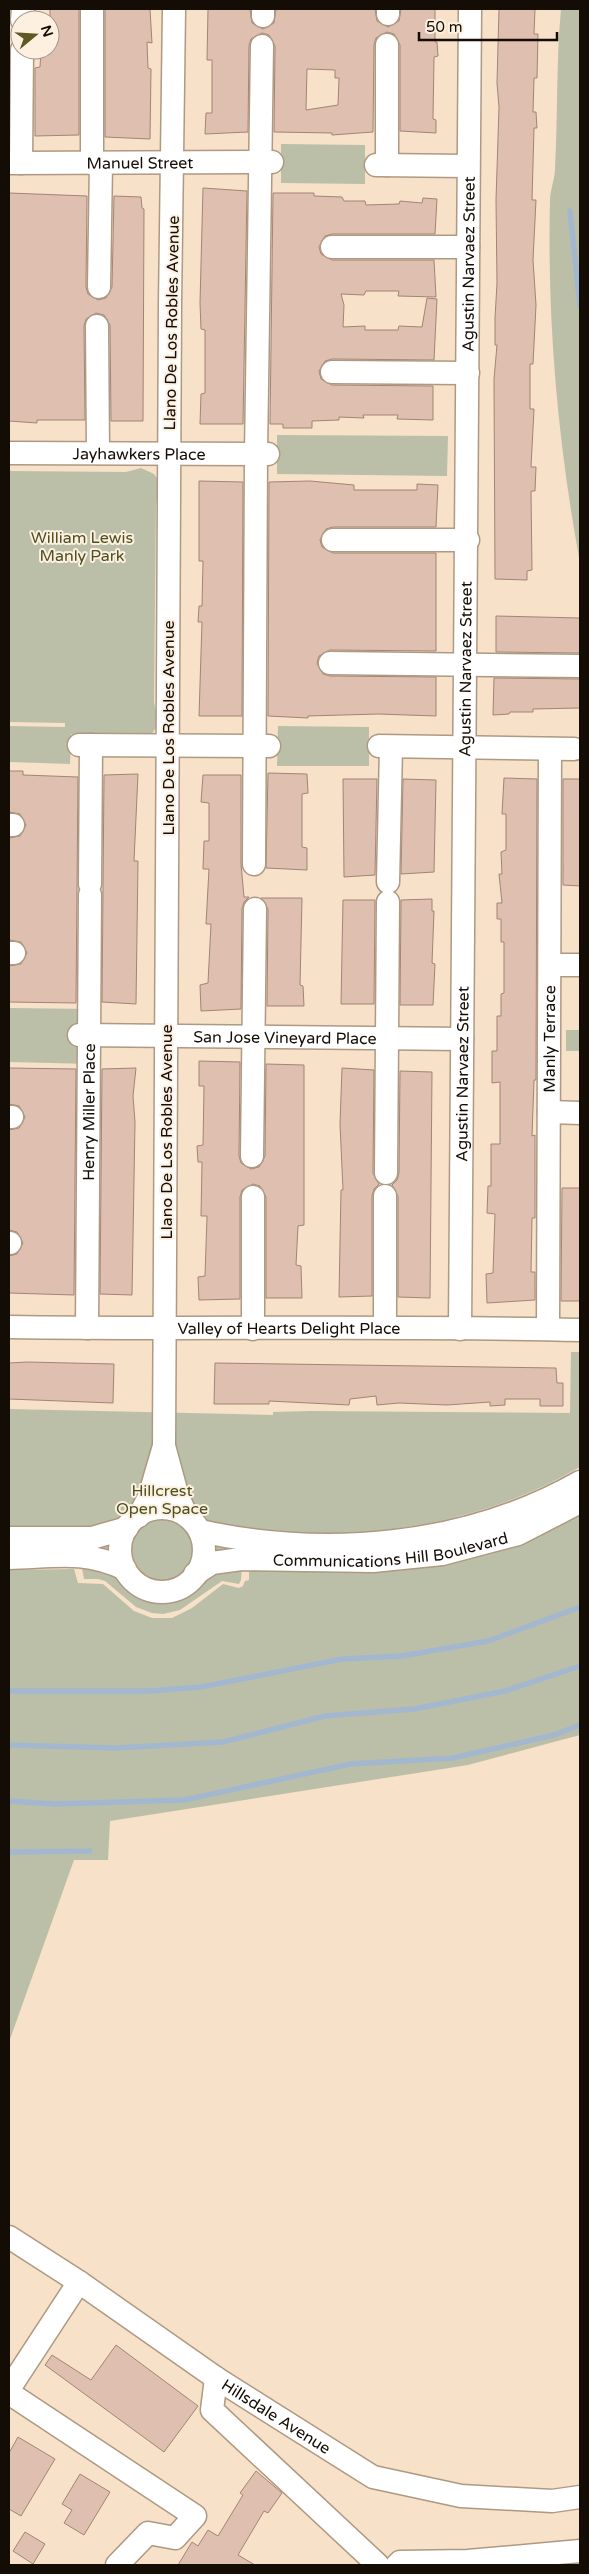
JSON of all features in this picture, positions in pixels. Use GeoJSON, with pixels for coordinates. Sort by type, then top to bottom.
{"type":"FeatureCollection","features":[{"type":"Feature","properties":{"kind":"street"},"geometry":{"type":"LineString","coordinates":[[92,9],[99,287]]}},
{"type":"Feature","properties":{"kind":"street","name":"Llano De Los Robles Avenue"},"geometry":{"type":"LineString","coordinates":[[174,9],[169,452],[164,1446],[177,1494],[193,1523]]}},
{"type":"Feature","properties":{"kind":"street","name":"Agustin Narvaez Street"},"geometry":{"type":"LineString","coordinates":[[460,1329],[465,665],[468,540],[470,9]]}},
{"type":"Feature","properties":{"kind":"street"},"geometry":{"type":"LineString","coordinates":[[387,45],[382,165],[468,166]]}},
{"type":"Feature","properties":{"kind":"street"},"geometry":{"type":"LineString","coordinates":[[254,864],[262,746],[262,454],[266,162],[262,46]]}},
{"type":"Feature","properties":{"kind":"street"},"geometry":{"type":"LineString","coordinates":[[15,163],[15,87],[20,60]]}},
{"type":"Feature","properties":{"kind":"street","name":"Manuel Street"},"geometry":{"type":"LineString","coordinates":[[15,163],[172,164],[266,162]]}},
{"type":"Feature","properties":{"kind":"street"},"geometry":{"type":"LineString","coordinates":[[332,247],[468,246]]}},
{"type":"Feature","properties":{"kind":"street"},"geometry":{"type":"LineString","coordinates":[[98,326],[98,453]]}},
{"type":"Feature","properties":{"kind":"street"},"geometry":{"type":"LineString","coordinates":[[332,372],[468,373]]}},
{"type":"Feature","properties":{"kind":"street","name":"Jayhawkers Place"},"geometry":{"type":"LineString","coordinates":[[9,454],[169,452],[262,454]]}},
{"type":"Feature","properties":{"kind":"street"},"geometry":{"type":"LineString","coordinates":[[333,540],[468,540]]}},
{"type":"Feature","properties":{"kind":"street"},"geometry":{"type":"LineString","coordinates":[[330,663],[580,666]]}},
{"type":"Feature","properties":{"kind":"street","name":"Henry Miller Place"},"geometry":{"type":"LineString","coordinates":[[87,1328],[84,1035],[90,890],[85,745],[168,747],[262,746]]}},
{"type":"Feature","properties":{"kind":"street"},"geometry":{"type":"LineString","coordinates":[[386,1173],[388,892],[385,746],[574,749]]}},
{"type":"Feature","properties":{"kind":"street","name":"Manly Terrace"},"geometry":{"type":"LineString","coordinates":[[550,749],[549,1112],[566,1330]]}},
{"type":"Feature","properties":{"kind":"street"},"geometry":{"type":"LineString","coordinates":[[252,1156],[255,909]]}},
{"type":"Feature","properties":{"kind":"street"},"geometry":{"type":"LineString","coordinates":[[550,965],[580,966]]}},
{"type":"Feature","properties":{"kind":"street","name":"San Jose Vineyard Place"},"geometry":{"type":"LineString","coordinates":[[84,1035],[462,1039]]}},
{"type":"Feature","properties":{"kind":"street"},"geometry":{"type":"LineString","coordinates":[[549,1112],[580,1113]]}},
{"type":"Feature","properties":{"kind":"street"},"geometry":{"type":"LineString","coordinates":[[385,1196],[385,1327]]}},
{"type":"Feature","properties":{"kind":"street"},"geometry":{"type":"LineString","coordinates":[[253,1329],[254,1197]]}},
{"type":"Feature","properties":{"kind":"street","name":"Valley of Hearts Delight Place"},"geometry":{"type":"LineString","coordinates":[[9,1327],[253,1329],[385,1327],[566,1330]]}},
{"type":"Feature","properties":{"kind":"street","name":"Llano De Los Robles Avenue"},"geometry":{"type":"LineString","coordinates":[[133,1522],[149,1497],[164,1446]]}},
{"type":"Feature","properties":{"kind":"street","name":"Communications Hill Boulevard"},"geometry":{"type":"LineString","coordinates":[[193,1523],[242,1539],[284,1543],[400,1541],[480,1525],[526,1508],[580,1482]]}},
{"type":"Feature","properties":{"kind":"street","name":"Communications Hill Boulevard"},"geometry":{"type":"LineString","coordinates":[[195,1574],[212,1563],[241,1559],[373,1561],[442,1554],[518,1534],[580,1502]]}},
{"type":"Feature","properties":{"kind":"street"},"geometry":{"type":"LineString","coordinates":[[9,1538],[92,1538],[133,1522],[161,1508],[180,1512],[193,1523],[204,1555],[195,1574],[179,1587],[158,1592],[136,1583],[125,1569],[120,1548],[133,1522]]}},
{"type":"Feature","properties":{"kind":"street"},"geometry":{"type":"LineString","coordinates":[[9,1558],[83,1556],[98,1558],[125,1569]]}},
{"type":"Feature","properties":{"kind":"street","name":"Hillsdale Avenue"},"geometry":{"type":"LineString","coordinates":[[9,2237],[79,2282],[216,2378],[373,2477],[460,2496],[552,2501],[580,2497]]}},
{"type":"Feature","properties":{"kind":"street"},"geometry":{"type":"LineString","coordinates":[[9,2388],[79,2282]]}},
{"type":"Feature","properties":{"kind":"street"},"geometry":{"type":"LineString","coordinates":[[216,2378],[212,2410],[378,2565]]}},
{"type":"Feature","properties":{"kind":"street"},"geometry":{"type":"LineString","coordinates":[[9,2393],[195,2516],[176,2538],[148,2533],[117,2565]]}},
{"type":"Feature","properties":{"kind":"street"},"geometry":{"type":"LineString","coordinates":[[397,2565],[400,2562],[468,2561],[580,2552]]}},
{"type":"Feature","properties":{"kind":"green space"},"geometry":{"type":"Polygon","coordinates":[[[561,9],[580,9],[580,563],[560,428],[550,292],[550,201],[555,172],[558,49],[561,9]]]}},
{"type":"Feature","properties":{"kind":"green space"},"geometry":{"type":"Polygon","coordinates":[[[281,144],[365,145],[365,184],[281,183],[281,144]]]}},
{"type":"Feature","properties":{"kind":"green space"},"geometry":{"type":"Polygon","coordinates":[[[277,435],[448,436],[447,476],[277,474],[277,435]]]}},
{"type":"Feature","properties":{"kind":"green space","name":"William Lewis Manly Park"},"geometry":{"type":"Polygon","coordinates":[[[141,468],[154,474],[159,481],[156,504],[154,702],[157,725],[149,736],[71,734],[70,764],[9,762],[9,726],[65,727],[65,723],[9,722],[9,471],[126,472],[141,468]]]}},
{"type":"Feature","properties":{"kind":"green space"},"geometry":{"type":"Polygon","coordinates":[[[278,726],[369,727],[369,766],[277,766],[278,726]]]}},
{"type":"Feature","properties":{"kind":"green space"},"geometry":{"type":"Polygon","coordinates":[[[9,1008],[93,1009],[93,1064],[9,1062],[9,1008]]]}},
{"type":"Feature","properties":{"kind":"green space"},"geometry":{"type":"Polygon","coordinates":[[[566,1030],[580,1030],[580,1051],[566,1051],[566,1030]]]}},
{"type":"Feature","properties":{"kind":"green space","name":"Hillcrest Open Space"},"geometry":{"type":"Polygon","coordinates":[[[571,1352],[580,1352],[580,1467],[530,1492],[505,1502],[479,1511],[425,1524],[354,1533],[244,1533],[241,1580],[239,1584],[222,1581],[180,1610],[163,1614],[152,1613],[136,1607],[105,1581],[84,1579],[82,1568],[9,1538],[9,1409],[273,1415],[273,1412],[310,1411],[570,1413],[571,1352]]]}},
{"type":"Feature","properties":{"kind":"green space"},"geometry":{"type":"Polygon","coordinates":[[[580,1514],[580,1735],[468,1765],[110,1821],[108,1860],[74,1860],[9,2042],[9,1570],[74,1569],[78,1583],[103,1584],[134,1611],[152,1618],[172,1618],[192,1608],[223,1584],[239,1588],[243,1586],[245,1581],[249,1580],[249,1571],[374,1571],[580,1514]]]}},
{"type":"Feature","properties":{"kind":"building"},"geometry":{"type":"Polygon","coordinates":[[[79,9],[79,135],[35,136],[35,68],[40,67],[40,60],[60,60],[60,10],[50,10],[79,9]]]}},
{"type":"Feature","properties":{"kind":"building"},"geometry":{"type":"Polygon","coordinates":[[[105,9],[150,9],[152,43],[147,42],[148,68],[151,69],[150,139],[105,137],[105,9]]]}},
{"type":"Feature","properties":{"kind":"building"},"geometry":{"type":"Polygon","coordinates":[[[208,9],[250,9],[252,23],[263,29],[274,23],[276,9],[375,9],[377,21],[388,27],[399,21],[401,9],[435,9],[435,42],[437,42],[438,56],[434,57],[433,119],[436,120],[436,133],[400,131],[400,45],[394,34],[387,32],[376,38],[374,45],[373,132],[332,135],[332,133],[274,132],[275,46],[269,35],[262,33],[251,39],[249,46],[248,132],[205,134],[206,113],[212,113],[212,60],[207,60],[208,9]],[[307,69],[306,110],[338,105],[339,78],[335,78],[335,70],[307,69]]]}},
{"type":"Feature","properties":{"kind":"building"},"geometry":{"type":"Polygon","coordinates":[[[499,9],[535,9],[534,34],[538,34],[537,78],[534,78],[533,112],[536,112],[537,128],[534,128],[532,200],[536,200],[533,260],[536,305],[533,364],[530,364],[530,409],[534,409],[531,467],[536,467],[535,491],[531,491],[532,570],[527,571],[527,580],[495,579],[494,379],[497,345],[495,345],[495,318],[497,283],[496,200],[499,107],[497,83],[499,9]]]}},
{"type":"Feature","properties":{"kind":"building"},"geometry":{"type":"Polygon","coordinates":[[[203,188],[247,191],[243,424],[200,424],[201,394],[205,393],[205,330],[201,329],[200,303],[203,188]]]}},
{"type":"Feature","properties":{"kind":"building"},"geometry":{"type":"Polygon","coordinates":[[[9,193],[87,196],[86,287],[88,294],[98,300],[106,298],[112,287],[114,196],[141,197],[142,208],[144,209],[143,421],[111,421],[110,325],[104,315],[96,313],[86,319],[84,326],[85,420],[37,420],[37,423],[9,421],[9,193]]]}},
{"type":"Feature","properties":{"kind":"building"},"geometry":{"type":"Polygon","coordinates":[[[273,193],[314,193],[314,196],[342,197],[344,201],[365,201],[366,205],[399,204],[400,201],[422,203],[423,198],[437,199],[435,234],[332,234],[325,236],[319,247],[321,254],[332,260],[434,260],[436,297],[398,296],[399,291],[366,291],[364,295],[341,294],[344,305],[343,327],[365,326],[365,330],[398,330],[399,326],[422,327],[427,298],[437,299],[434,360],[332,359],[325,361],[319,371],[321,379],[332,385],[433,386],[433,420],[397,419],[398,415],[363,415],[364,418],[339,417],[339,420],[312,421],[312,428],[283,428],[283,424],[270,424],[273,193]]]}},
{"type":"Feature","properties":{"kind":"building"},"geometry":{"type":"Polygon","coordinates":[[[199,481],[243,482],[242,716],[199,716],[202,622],[198,622],[199,606],[202,606],[203,561],[199,561],[199,481]]]}},
{"type":"Feature","properties":{"kind":"building"},"geometry":{"type":"Polygon","coordinates":[[[310,481],[354,485],[354,490],[417,490],[417,484],[438,485],[436,527],[333,527],[326,529],[320,540],[322,547],[333,553],[436,553],[436,651],[330,650],[319,656],[317,663],[323,674],[330,676],[436,677],[436,716],[378,714],[308,716],[308,718],[268,716],[269,482],[310,481]]]}},
{"type":"Feature","properties":{"kind":"building"},"geometry":{"type":"Polygon","coordinates":[[[496,616],[580,618],[580,653],[496,652],[496,616]]]}},
{"type":"Feature","properties":{"kind":"building"},"geometry":{"type":"Polygon","coordinates":[[[494,678],[580,679],[580,708],[533,709],[533,712],[510,712],[509,714],[493,715],[494,678]]]}},
{"type":"Feature","properties":{"kind":"building"},"geometry":{"type":"Polygon","coordinates":[[[9,771],[23,771],[23,775],[78,777],[76,1003],[9,1002],[9,966],[21,964],[27,953],[21,942],[9,940],[9,838],[20,836],[26,825],[20,814],[9,812],[9,771]]]}},
{"type":"Feature","properties":{"kind":"building"},"geometry":{"type":"Polygon","coordinates":[[[268,773],[307,774],[308,793],[302,794],[302,847],[307,848],[307,870],[266,868],[268,773]]]}},
{"type":"Feature","properties":{"kind":"building"},"geometry":{"type":"Polygon","coordinates":[[[138,774],[134,861],[138,861],[136,1004],[102,1002],[104,775],[138,774]]]}},
{"type":"Feature","properties":{"kind":"building"},"geometry":{"type":"Polygon","coordinates":[[[203,775],[241,775],[241,864],[244,897],[249,897],[244,902],[242,909],[241,1009],[201,1011],[200,985],[208,983],[211,924],[206,924],[209,869],[203,869],[204,841],[209,841],[209,803],[201,802],[203,775]]]}},
{"type":"Feature","properties":{"kind":"building"},"geometry":{"type":"Polygon","coordinates":[[[504,778],[537,779],[536,1080],[534,1080],[532,1136],[535,1135],[535,1218],[532,1218],[531,1272],[535,1272],[535,1300],[487,1303],[486,1274],[493,1273],[495,1214],[487,1213],[488,1186],[491,1186],[491,1144],[500,1144],[500,1082],[492,1083],[492,1051],[497,1051],[497,1016],[501,1016],[501,994],[504,993],[504,942],[501,942],[501,919],[497,919],[497,903],[502,903],[499,874],[502,874],[501,852],[506,850],[506,814],[502,814],[504,778]]]}},
{"type":"Feature","properties":{"kind":"building"},"geometry":{"type":"Polygon","coordinates":[[[343,779],[377,779],[375,875],[344,877],[343,779]]]}},
{"type":"Feature","properties":{"kind":"building"},"geometry":{"type":"Polygon","coordinates":[[[403,779],[436,780],[434,872],[401,874],[403,779]]]}},
{"type":"Feature","properties":{"kind":"building"},"geometry":{"type":"Polygon","coordinates":[[[563,779],[580,779],[580,886],[563,885],[563,779]]]}},
{"type":"Feature","properties":{"kind":"building"},"geometry":{"type":"Polygon","coordinates":[[[261,898],[302,898],[300,985],[303,986],[304,1006],[267,1006],[268,909],[261,898]]]}},
{"type":"Feature","properties":{"kind":"building"},"geometry":{"type":"Polygon","coordinates":[[[432,899],[432,911],[434,911],[432,963],[435,964],[433,1005],[400,1005],[401,900],[432,899]]]}},
{"type":"Feature","properties":{"kind":"building"},"geometry":{"type":"Polygon","coordinates":[[[343,900],[375,900],[374,1004],[341,1004],[343,900]]]}},
{"type":"Feature","properties":{"kind":"building"},"geometry":{"type":"Polygon","coordinates":[[[199,1061],[240,1062],[239,1156],[241,1163],[251,1169],[259,1167],[265,1156],[266,1064],[304,1065],[304,1225],[298,1226],[296,1265],[301,1266],[302,1298],[266,1298],[266,1197],[260,1186],[253,1184],[242,1190],[240,1197],[240,1299],[199,1300],[198,1277],[205,1276],[207,1216],[201,1216],[202,1162],[198,1162],[197,1146],[203,1145],[204,1086],[199,1086],[199,1061]]]}},
{"type":"Feature","properties":{"kind":"building"},"geometry":{"type":"Polygon","coordinates":[[[9,1068],[76,1069],[74,1295],[9,1293],[9,1256],[17,1254],[23,1243],[17,1232],[9,1230],[9,1130],[19,1128],[25,1117],[19,1106],[9,1104],[9,1068]]]}},
{"type":"Feature","properties":{"kind":"building"},"geometry":{"type":"Polygon","coordinates":[[[136,1068],[133,1096],[135,1122],[132,1295],[100,1294],[102,1069],[136,1068]]]}},
{"type":"Feature","properties":{"kind":"building"},"geometry":{"type":"Polygon","coordinates":[[[342,1068],[374,1070],[373,1173],[379,1184],[374,1189],[372,1196],[372,1296],[339,1297],[341,1190],[343,1190],[340,1124],[342,1068]]]}},
{"type":"Feature","properties":{"kind":"building"},"geometry":{"type":"Polygon","coordinates":[[[400,1071],[432,1072],[430,1298],[398,1297],[398,1196],[392,1185],[397,1180],[399,1173],[400,1071]]]}},
{"type":"Feature","properties":{"kind":"building"},"geometry":{"type":"Polygon","coordinates":[[[562,1188],[580,1188],[580,1301],[561,1301],[562,1188]]]}},
{"type":"Feature","properties":{"kind":"building"},"geometry":{"type":"Polygon","coordinates":[[[9,1363],[114,1364],[113,1403],[9,1399],[9,1363]]]}},
{"type":"Feature","properties":{"kind":"building"},"geometry":{"type":"Polygon","coordinates":[[[215,1363],[556,1368],[557,1383],[563,1383],[563,1406],[540,1406],[540,1399],[505,1399],[505,1405],[490,1406],[490,1402],[447,1405],[399,1403],[377,1405],[376,1396],[350,1399],[349,1405],[269,1401],[269,1404],[214,1404],[215,1363]]]}},
{"type":"Feature","properties":{"kind":"building"},"geometry":{"type":"Polygon","coordinates":[[[116,2345],[198,2406],[164,2452],[45,2365],[52,2355],[91,2380],[116,2345]]]}},
{"type":"Feature","properties":{"kind":"building"},"geometry":{"type":"Polygon","coordinates":[[[18,2437],[55,2459],[21,2516],[9,2509],[9,2453],[18,2437]]]}},
{"type":"Feature","properties":{"kind":"building"},"geometry":{"type":"Polygon","coordinates":[[[256,2471],[282,2493],[268,2513],[264,2511],[238,2555],[255,2565],[178,2565],[192,2542],[198,2546],[208,2530],[218,2536],[243,2495],[240,2493],[256,2471]]]}},
{"type":"Feature","properties":{"kind":"building"},"geometry":{"type":"Polygon","coordinates":[[[80,2474],[110,2492],[84,2535],[64,2523],[72,2510],[62,2504],[80,2474]]]}},
{"type":"Feature","properties":{"kind":"building"},"geometry":{"type":"Polygon","coordinates":[[[25,2532],[45,2544],[33,2564],[13,2551],[25,2532]]]}},
{"type":"Feature","properties":{"kind":"waterway"},"geometry":{"type":"LineString","coordinates":[[570,211],[580,306]]}},
{"type":"Feature","properties":{"kind":"waterway"},"geometry":{"type":"LineString","coordinates":[[9,1691],[150,1691],[201,1687],[342,1659],[402,1656],[488,1641],[580,1607]]}},
{"type":"Feature","properties":{"kind":"waterway"},"geometry":{"type":"LineString","coordinates":[[9,1745],[116,1748],[223,1742],[325,1716],[414,1709],[505,1691],[580,1666]]}},
{"type":"Feature","properties":{"kind":"waterway"},"geometry":{"type":"LineString","coordinates":[[9,1801],[55,1804],[184,1800],[351,1764],[453,1758],[554,1735],[580,1725]]}},
{"type":"Feature","properties":{"kind":"waterway"},"geometry":{"type":"LineString","coordinates":[[9,1852],[90,1851]]}}]}
